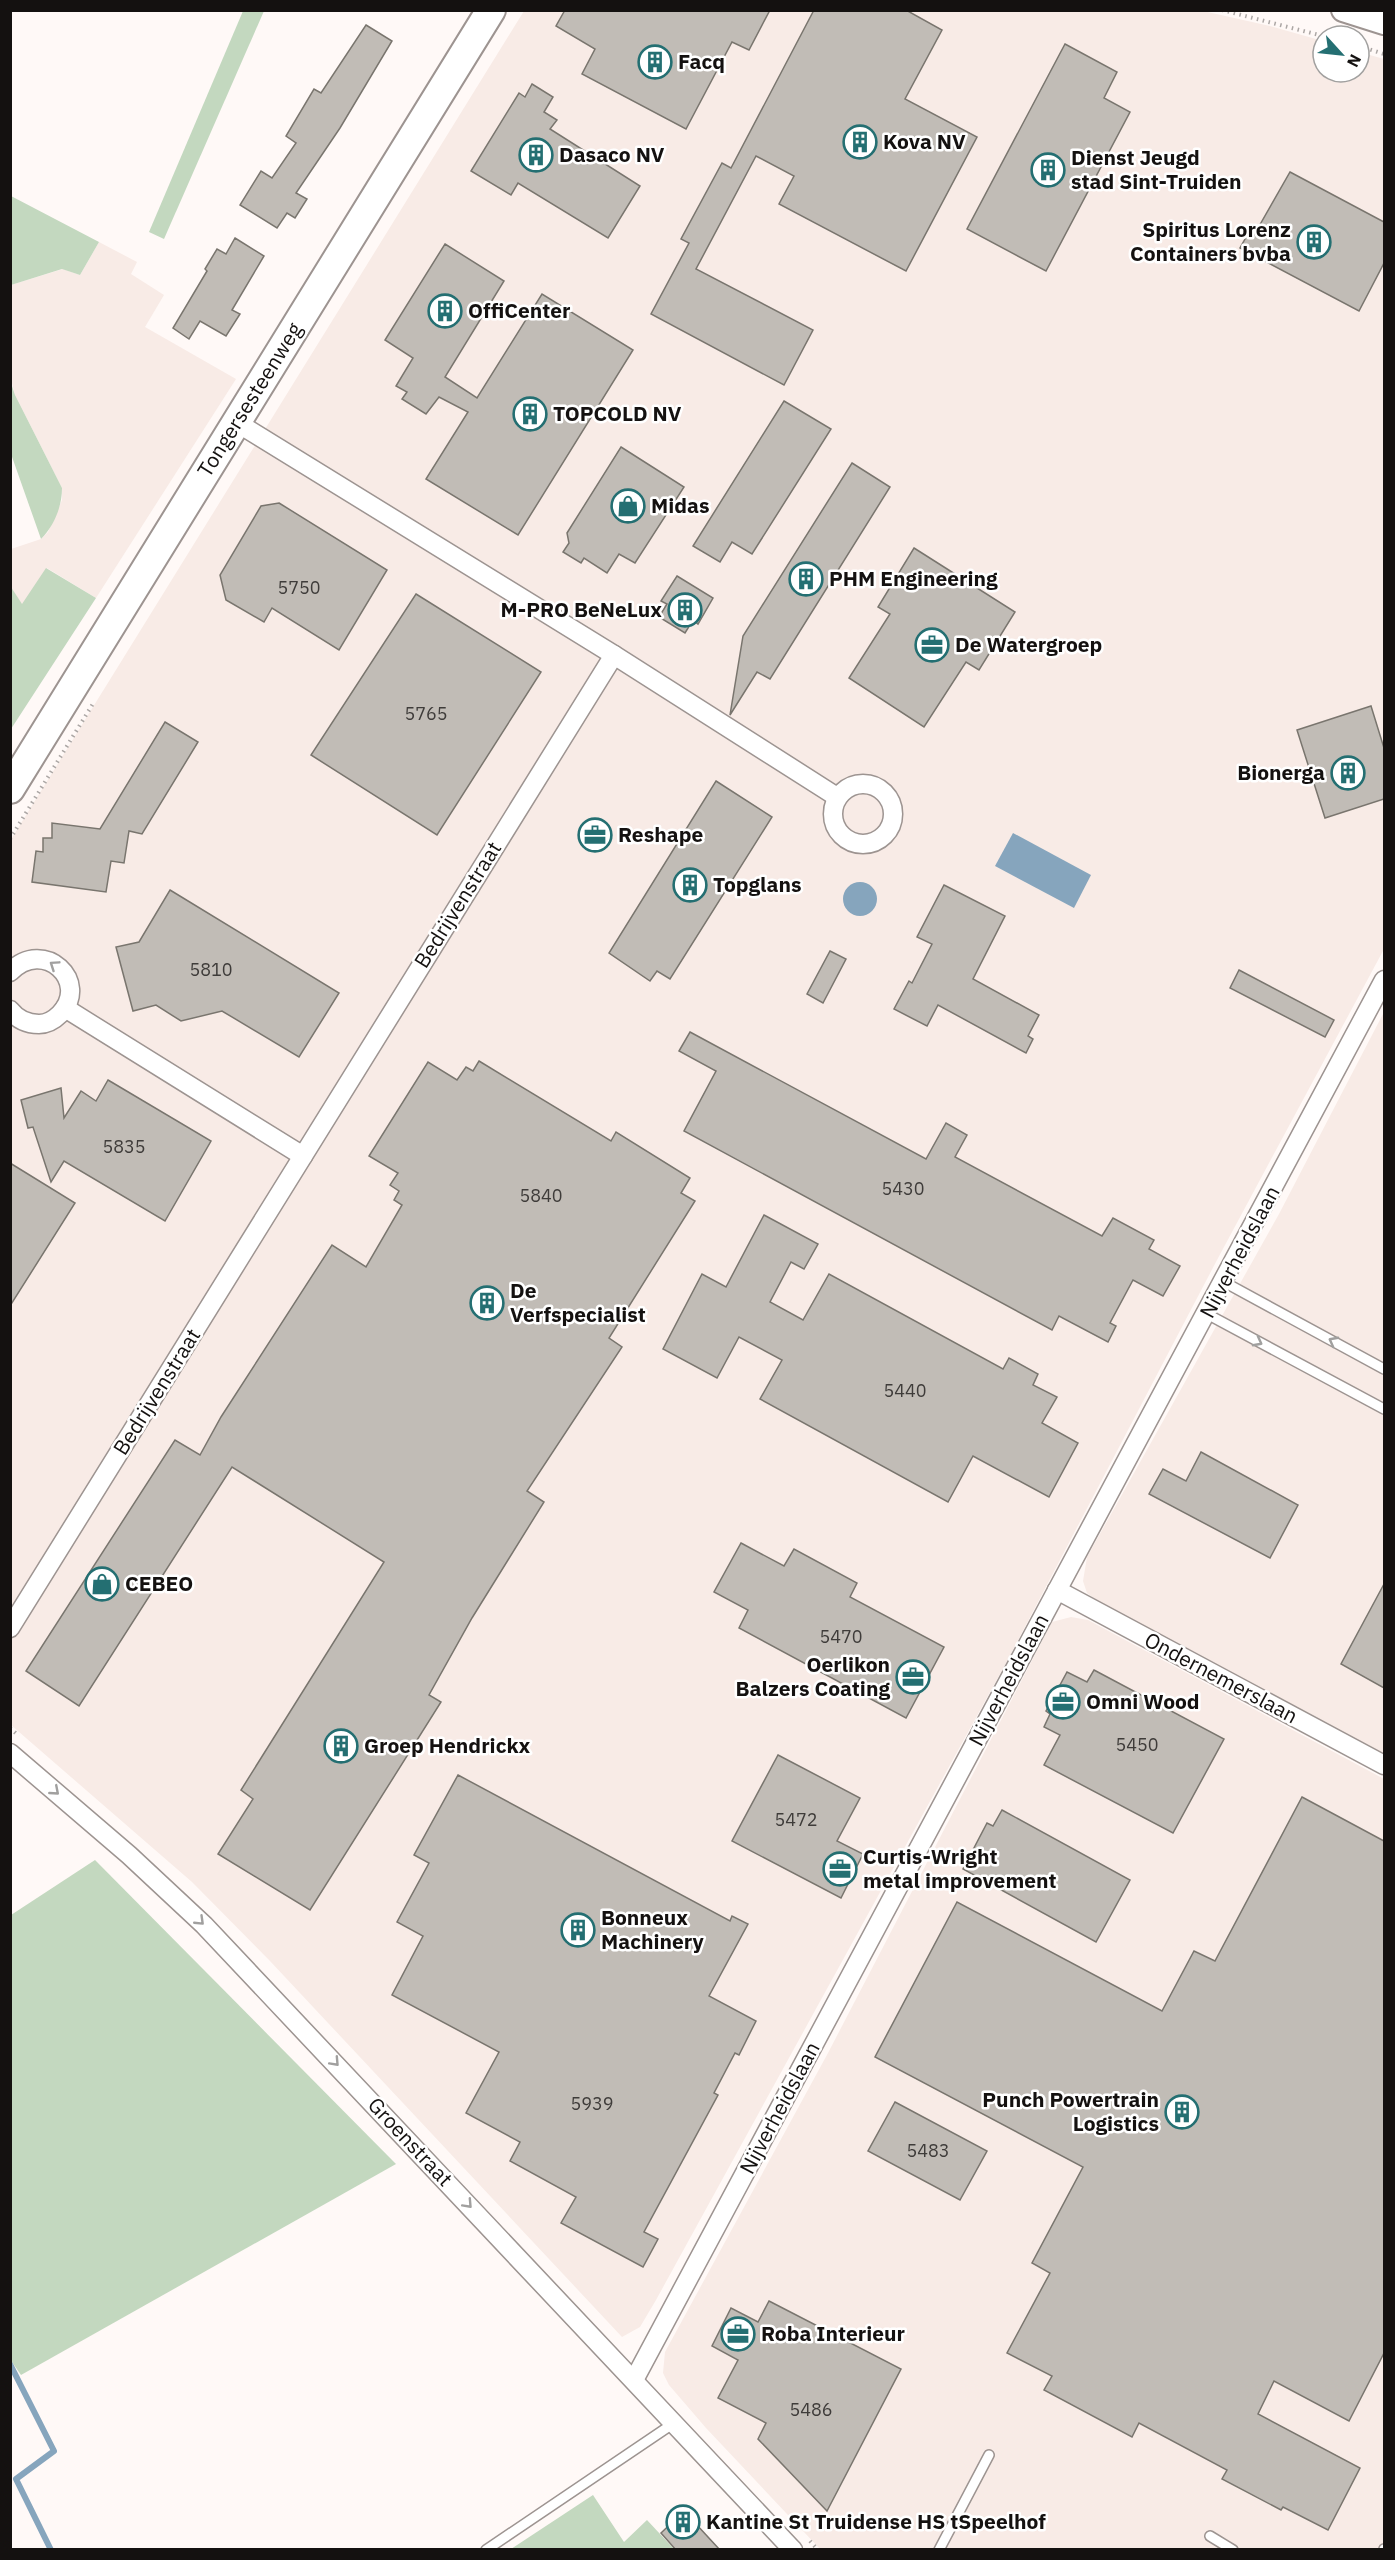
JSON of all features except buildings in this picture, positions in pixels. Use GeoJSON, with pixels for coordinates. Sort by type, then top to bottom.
{"type":"FeatureCollection","features":[{"type":"Feature","properties":{"kind":"main road","name":"Tongersesteenweg"},"geometry":{"type":"LineString","coordinates":[[10,789],[491,10]]}},
{"type":"Feature","properties":{"kind":"street"},"geometry":{"type":"LineString","coordinates":[[1342,10],[1384,22]]}},
{"type":"Feature","properties":{"kind":"street"},"geometry":{"type":"LineString","coordinates":[[237,422],[837,797]]}},
{"type":"Feature","properties":{"kind":"street","name":"Bedrijvenstraat"},"geometry":{"type":"LineString","coordinates":[[10,1628],[614,656]]}},
{"type":"Feature","properties":{"kind":"street"},"geometry":{"type":"LineString","coordinates":[[10,972],[19,963],[33,958],[48,960],[60,967],[68,980],[70,994],[65,1008],[55,1019],[41,1024],[26,1023],[10,1010]]}},
{"type":"Feature","properties":{"kind":"street","name":"Nijverheidslaan"},"geometry":{"type":"LineString","coordinates":[[634,2380],[1384,980]]}},
{"type":"Feature","properties":{"kind":"street"},"geometry":{"type":"LineString","coordinates":[[65,1008],[303,1156]]}},
{"type":"Feature","properties":{"kind":"street","name":"Ondernemerslaan"},"geometry":{"type":"LineString","coordinates":[[1057,1590],[1384,1766]]}},
{"type":"Feature","properties":{"kind":"street","name":"Groenstraat"},"geometry":{"type":"LineString","coordinates":[[10,1753],[129,1855],[204,1924],[793,2550]]}},
{"type":"Feature","properties":{"kind":"lane"},"geometry":{"type":"LineString","coordinates":[[1224,1282],[1384,1369]]}},
{"type":"Feature","properties":{"kind":"lane"},"geometry":{"type":"LineString","coordinates":[[1207,1314],[1384,1409]]}},
{"type":"Feature","properties":{"kind":"lane"},"geometry":{"type":"LineString","coordinates":[[486,2550],[674,2423]]}},
{"type":"Feature","properties":{"kind":"lane"},"geometry":{"type":"LineString","coordinates":[[939,2550],[989,2455]]}},
{"type":"Feature","properties":{"kind":"lane"},"geometry":{"type":"LineString","coordinates":[[1210,2536],[1233,2550]]}},
{"type":"Feature","properties":{"kind":"path"},"geometry":{"type":"LineString","coordinates":[[1222,10],[1311,33]]}},
{"type":"Feature","properties":{"kind":"shaded area"},"geometry":{"type":"Polygon","coordinates":[[[524,11],[1203,11],[1311,38],[1311,84],[1371,84],[1371,55],[1384,59],[1384,949],[1217,1260],[1006,1663],[656,2300],[640,2327],[622,2337],[270,1961],[192,1882],[11,1725],[10,841],[524,11]]]}},
{"type":"Feature","properties":{"kind":"shaded area"},"geometry":{"type":"Polygon","coordinates":[[[99,242],[137,262],[131,274],[164,295],[145,327],[236,379],[96,598],[47,568],[22,605],[11,587],[11,549],[41,539],[48,532],[62,500],[62,488],[15,395],[11,380],[11,285],[63,269],[80,275],[99,242]]]}},
{"type":"Feature","properties":{"kind":"shaded area"},"geometry":{"type":"Polygon","coordinates":[[[1384,1012],[1384,1756],[1107,1608],[1087,1593],[1083,1581],[1087,1557],[1279,1214],[1384,1012]]]}},
{"type":"Feature","properties":{"kind":"shaded area"},"geometry":{"type":"Polygon","coordinates":[[[1071,1617],[1088,1620],[1384,1779],[1384,2549],[820,2549],[706,2428],[669,2385],[663,2373],[665,2352],[828,2053],[1052,1622],[1071,1617]]]}},
{"type":"Feature","properties":{"kind":"green space"},"geometry":{"type":"Polygon","coordinates":[[[243,11],[264,11],[164,239],[149,232],[243,11]]]}},
{"type":"Feature","properties":{"kind":"green space"},"geometry":{"type":"Polygon","coordinates":[[[11,196],[99,242],[80,275],[62,269],[11,285],[11,196]]]}},
{"type":"Feature","properties":{"kind":"green space"},"geometry":{"type":"Polygon","coordinates":[[[10,380],[15,395],[62,488],[61,502],[56,516],[41,539],[11,454],[10,380]]]}},
{"type":"Feature","properties":{"kind":"green space"},"geometry":{"type":"Polygon","coordinates":[[[46,568],[96,598],[11,729],[11,587],[22,604],[46,568]]]}},
{"type":"Feature","properties":{"kind":"green space"},"geometry":{"type":"Polygon","coordinates":[[[95,1860],[396,2164],[21,2375],[10,2359],[11,1915],[95,1860]]]}},
{"type":"Feature","properties":{"kind":"green space"},"geometry":{"type":"Polygon","coordinates":[[[593,2495],[624,2542],[647,2520],[674,2549],[511,2549],[593,2495]]]}},
{"type":"Feature","properties":{"kind":"water"},"geometry":{"type":"Polygon","coordinates":[[[1013,833],[1091,875],[1074,908],[995,866],[1013,833]]]}},
{"type":"Feature","properties":{"kind":"water"},"geometry":{"type":"Polygon","coordinates":[[[860,882],[872,887],[877,899],[872,911],[860,916],[848,911],[843,899],[848,887],[860,882]]]}},
{"type":"Feature","properties":{"kind":"waterway"},"geometry":{"type":"LineString","coordinates":[[10,2364],[54,2451],[16,2479],[51,2550]]}},
{"type":"Feature","properties":{"kind":"place","name":"Facq"},"geometry":{"type":"Point","coordinates":[655,62]}},
{"type":"Feature","properties":{"kind":"place","name":"Kova NV"},"geometry":{"type":"Point","coordinates":[860,142]}},
{"type":"Feature","properties":{"kind":"place","name":"Dasaco NV"},"geometry":{"type":"Point","coordinates":[536,155]}},
{"type":"Feature","properties":{"kind":"place","name":"Dienst Jeugd stad Sint-Truiden"},"geometry":{"type":"Point","coordinates":[1048,170]}},
{"type":"Feature","properties":{"kind":"place","name":"Spiritus Lorenz Containers bvba"},"geometry":{"type":"Point","coordinates":[1314,242]}},
{"type":"Feature","properties":{"kind":"place","name":"OffiCenter"},"geometry":{"type":"Point","coordinates":[445,311]}},
{"type":"Feature","properties":{"kind":"place","name":"TOPCOLD NV"},"geometry":{"type":"Point","coordinates":[530,414]}},
{"type":"Feature","properties":{"kind":"place","name":"Midas"},"geometry":{"type":"Point","coordinates":[628,506]}},
{"type":"Feature","properties":{"kind":"place","name":"PHM Engineering"},"geometry":{"type":"Point","coordinates":[806,579]}},
{"type":"Feature","properties":{"kind":"place","name":"M-PRO BeNeLux"},"geometry":{"type":"Point","coordinates":[685,610]}},
{"type":"Feature","properties":{"kind":"place","name":"De Watergroep"},"geometry":{"type":"Point","coordinates":[932,645]}},
{"type":"Feature","properties":{"kind":"place","name":"Bionerga"},"geometry":{"type":"Point","coordinates":[1348,773]}},
{"type":"Feature","properties":{"kind":"place","name":"Reshape"},"geometry":{"type":"Point","coordinates":[595,835]}},
{"type":"Feature","properties":{"kind":"place","name":"Topglans"},"geometry":{"type":"Point","coordinates":[690,885]}},
{"type":"Feature","properties":{"kind":"place","name":"De Verfspecialist"},"geometry":{"type":"Point","coordinates":[487,1303]}},
{"type":"Feature","properties":{"kind":"place","name":"CEBEO"},"geometry":{"type":"Point","coordinates":[102,1584]}},
{"type":"Feature","properties":{"kind":"place","name":"Oerlikon Balzers Coating"},"geometry":{"type":"Point","coordinates":[913,1677]}},
{"type":"Feature","properties":{"kind":"place","name":"Omni Wood"},"geometry":{"type":"Point","coordinates":[1063,1702]}},
{"type":"Feature","properties":{"kind":"place","name":"Groep Hendrickx"},"geometry":{"type":"Point","coordinates":[341,1746]}},
{"type":"Feature","properties":{"kind":"place","name":"Curtis-Wright metal improvement"},"geometry":{"type":"Point","coordinates":[840,1869]}},
{"type":"Feature","properties":{"kind":"place","name":"Bonneux Machinery"},"geometry":{"type":"Point","coordinates":[578,1930]}},
{"type":"Feature","properties":{"kind":"place","name":"Punch Powertrain Logistics"},"geometry":{"type":"Point","coordinates":[1182,2112]}},
{"type":"Feature","properties":{"kind":"place","name":"Roba Interieur"},"geometry":{"type":"Point","coordinates":[738,2334]}},
{"type":"Feature","properties":{"kind":"place","name":"Kantine St Truidense HS tSpeelhof"},"geometry":{"type":"Point","coordinates":[683,2522]}}]}
